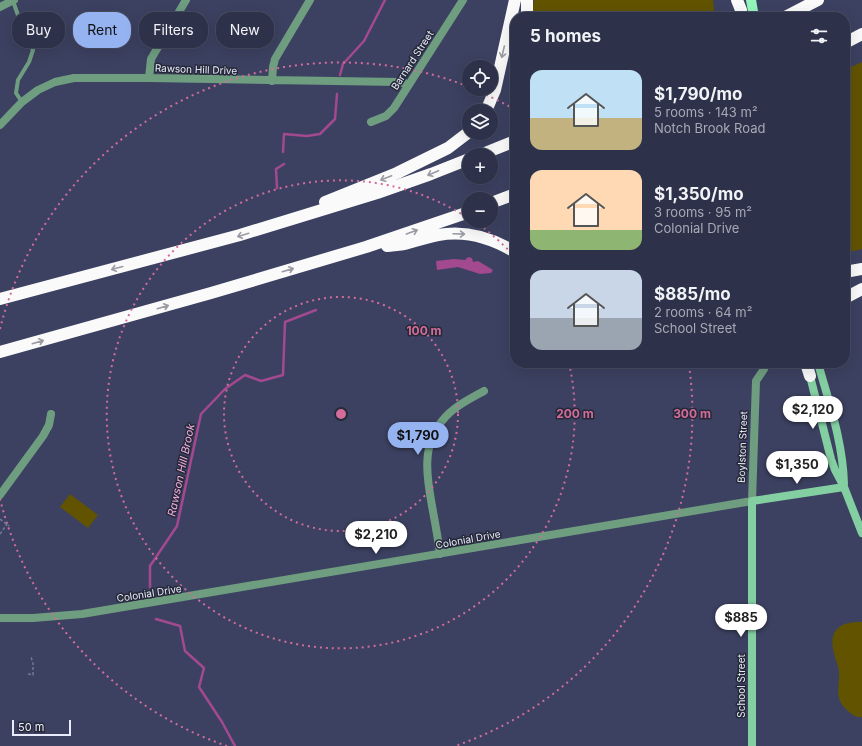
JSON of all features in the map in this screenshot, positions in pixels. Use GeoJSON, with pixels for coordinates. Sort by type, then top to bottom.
{"type":"FeatureCollection","features":[{"type":"Feature","properties":{"kind":"highway"},"geometry":{"type":"LineString","coordinates":[[512,12],[515,0]]}},
{"type":"Feature","properties":{"kind":"highway"},"geometry":{"type":"LineString","coordinates":[[527,0],[527,12]]}},
{"type":"Feature","properties":{"kind":"highway"},"geometry":{"type":"LineString","coordinates":[[787,12],[804,0]]}},
{"type":"Feature","properties":{"kind":"highway"},"geometry":{"type":"LineString","coordinates":[[795,12],[818,0]]}},
{"type":"Feature","properties":{"kind":"highway"},"geometry":{"type":"LineString","coordinates":[[489,104],[495,90],[510,22]]}},
{"type":"Feature","properties":{"kind":"highway"},"geometry":{"type":"LineString","coordinates":[[850,40],[861,35]]}},
{"type":"Feature","properties":{"kind":"highway"},"geometry":{"type":"LineString","coordinates":[[267,226],[291,214],[397,173],[439,153],[462,137]]}},
{"type":"Feature","properties":{"kind":"highway"},"geometry":{"type":"LineString","coordinates":[[498,148],[510,143]]}},
{"type":"Feature","properties":{"kind":"highway"},"geometry":{"type":"LineString","coordinates":[[0,299],[240,235],[377,193],[462,162]]}},
{"type":"Feature","properties":{"kind":"highway"},"geometry":{"type":"LineString","coordinates":[[498,201],[510,196]]}},
{"type":"Feature","properties":{"kind":"highway"},"geometry":{"type":"LineString","coordinates":[[0,352],[204,295],[366,247],[462,214]]}},
{"type":"Feature","properties":{"kind":"highway"},"geometry":{"type":"LineString","coordinates":[[366,247],[408,244],[423,238],[442,234],[465,234],[494,241],[510,249]]}},
{"type":"Feature","properties":{"kind":"highway"},"geometry":{"type":"LineString","coordinates":[[850,271],[862,269]]}},
{"type":"Feature","properties":{"kind":"highway"},"geometry":{"type":"LineString","coordinates":[[850,295],[862,289]]}},
{"type":"Feature","properties":{"kind":"highway"},"geometry":{"type":"LineString","coordinates":[[808,368],[810,376]]}},
{"type":"Feature","properties":{"kind":"main road"},"geometry":{"type":"LineString","coordinates":[[751,0],[753,12]]}},
{"type":"Feature","properties":{"kind":"street"},"geometry":{"type":"LineString","coordinates":[[0,8],[14,0]]}},
{"type":"Feature","properties":{"kind":"street"},"geometry":{"type":"LineString","coordinates":[[149,78],[150,59],[186,0]]}},
{"type":"Feature","properties":{"kind":"street"},"geometry":{"type":"LineString","coordinates":[[272,81],[275,58],[310,0]]}},
{"type":"Feature","properties":{"kind":"street","name":"Barnard Street"},"geometry":{"type":"LineString","coordinates":[[371,122],[382,118],[390,112],[463,0]]}},
{"type":"Feature","properties":{"kind":"street","name":"Rawson Hill Drive"},"geometry":{"type":"LineString","coordinates":[[0,125],[22,102],[42,88],[64,80],[83,77],[398,82],[408,84]]}},
{"type":"Feature","properties":{"kind":"street"},"geometry":{"type":"LineString","coordinates":[[819,368],[841,449],[844,466],[844,487]]}},
{"type":"Feature","properties":{"kind":"street","name":"Boylston Street"},"geometry":{"type":"LineString","coordinates":[[752,529],[753,445],[756,381],[764,369]]}},
{"type":"Feature","properties":{"kind":"street"},"geometry":{"type":"LineString","coordinates":[[810,376],[829,452],[835,470],[844,487],[862,533]]}},
{"type":"Feature","properties":{"kind":"street"},"geometry":{"type":"LineString","coordinates":[[440,554],[427,476],[429,448],[437,428],[446,416],[458,406],[484,391]]}},
{"type":"Feature","properties":{"kind":"street"},"geometry":{"type":"LineString","coordinates":[[0,495],[43,436],[49,425],[50,414]]}},
{"type":"Feature","properties":{"kind":"street","name":"Colonial Drive"},"geometry":{"type":"LineString","coordinates":[[0,618],[33,618],[82,614],[752,501],[844,487]]}},
{"type":"Feature","properties":{"kind":"street","name":"School Street"},"geometry":{"type":"LineString","coordinates":[[752,529],[752,746]]}},
{"type":"Feature","properties":{"kind":"lane"},"geometry":{"type":"LineString","coordinates":[[14,0],[26,38],[33,50],[29,62],[18,80],[16,93],[22,102]]}},
{"type":"Feature","properties":{"kind":"path"},"geometry":{"type":"LineString","coordinates":[[0,519],[9,526]]}},
{"type":"Feature","properties":{"kind":"path"},"geometry":{"type":"LineString","coordinates":[[0,534],[6,524]]}},
{"type":"Feature","properties":{"kind":"path"},"geometry":{"type":"LineString","coordinates":[[28,674],[33,675],[33,663],[31,657]]}},
{"type":"Feature","properties":{"kind":"shaded area"},"geometry":{"type":"Polygon","coordinates":[[[534,0],[713,0],[714,12],[532,12],[534,0]]]}},
{"type":"Feature","properties":{"kind":"shaded area"},"geometry":{"type":"Polygon","coordinates":[[[862,62],[862,249],[850,252],[850,68],[862,62]]]}},
{"type":"Feature","properties":{"kind":"shaded area"},"geometry":{"type":"Polygon","coordinates":[[[468,257],[472,258],[473,262],[478,261],[493,270],[491,273],[480,274],[458,267],[437,270],[436,261],[454,259],[465,260],[468,257]]]}},
{"type":"Feature","properties":{"kind":"shaded area"},"geometry":{"type":"Polygon","coordinates":[[[70,494],[98,515],[88,528],[60,507],[70,494]]]}},
{"type":"Feature","properties":{"kind":"shaded area"},"geometry":{"type":"Polygon","coordinates":[[[862,622],[862,717],[858,717],[850,712],[840,702],[838,692],[839,671],[834,655],[833,638],[834,633],[842,625],[862,622]]]}},
{"type":"Feature","properties":{"kind":"waterway","name":"Rawson Hill Brook"},"geometry":{"type":"LineString","coordinates":[[340,75],[343,64],[364,41],[385,0]]}},
{"type":"Feature","properties":{"kind":"waterway","name":"Rawson Hill Brook"},"geometry":{"type":"LineString","coordinates":[[283,152],[284,134],[307,136],[320,134],[335,119],[337,94]]}},
{"type":"Feature","properties":{"kind":"waterway","name":"Rawson Hill Brook"},"geometry":{"type":"LineString","coordinates":[[277,188],[276,169],[284,164]]}},
{"type":"Feature","properties":{"kind":"waterway","name":"Rawson Hill Brook"},"geometry":{"type":"LineString","coordinates":[[150,587],[150,566],[177,526],[201,414],[225,389],[245,375],[261,381],[283,375],[285,322],[316,310]]}},
{"type":"Feature","properties":{"kind":"waterway","name":"Rawson Hill Brook"},"geometry":{"type":"LineString","coordinates":[[156,619],[180,626],[185,651],[204,668],[199,687],[222,722],[235,746]]}}]}
